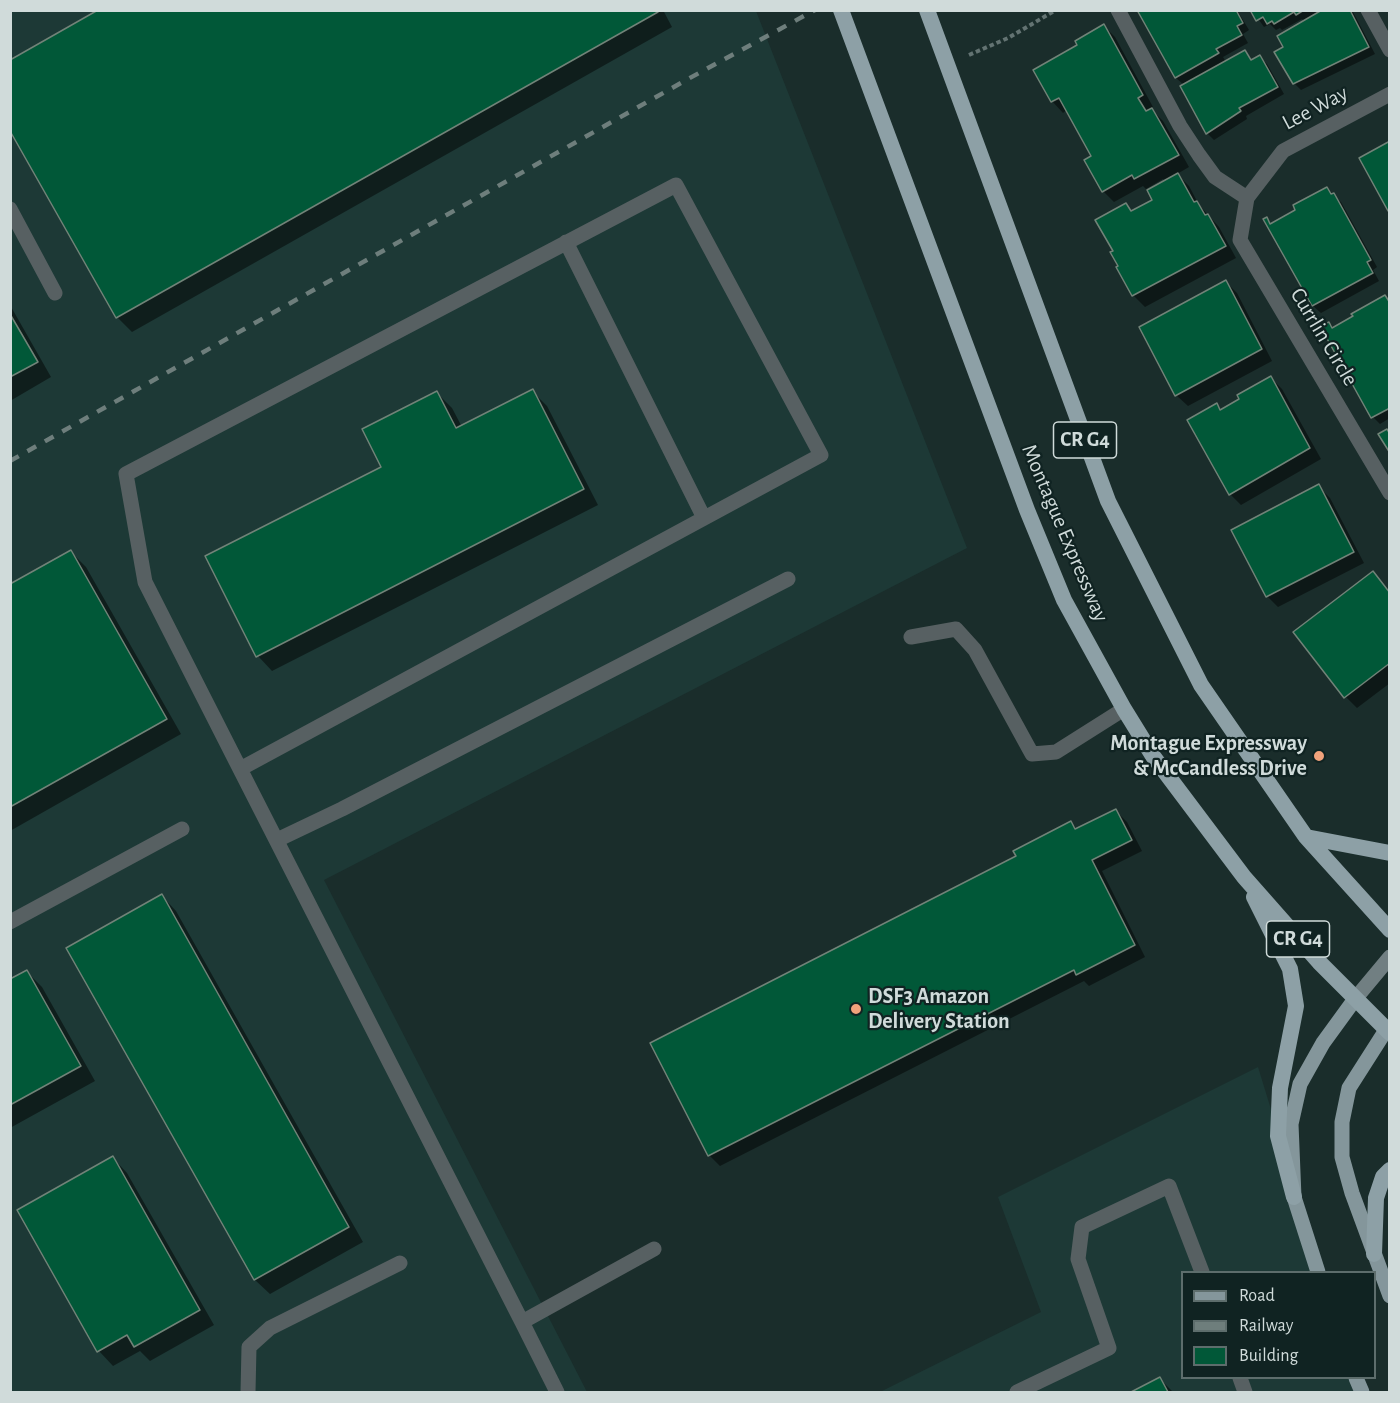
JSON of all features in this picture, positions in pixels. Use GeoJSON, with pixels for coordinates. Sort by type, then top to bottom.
{"type":"FeatureCollection","features":[{"type":"Feature","properties":{"kind":"highway","name":"Montague Expressway"},"geometry":{"type":"LineString","coordinates":[[841,10],[1027,510],[1064,600],[1124,709],[1153,756],[1244,877],[1319,962],[1388,1030]]}},
{"type":"Feature","properties":{"kind":"highway","name":"CR G4"},"geometry":{"type":"LineString","coordinates":[[927,10],[1108,501],[1201,685],[1306,837],[1389,930]]}},
{"type":"Feature","properties":{"kind":"highway"},"geometry":{"type":"LineString","coordinates":[[1306,837],[1389,853]]}},
{"type":"Feature","properties":{"kind":"highway"},"geometry":{"type":"LineString","coordinates":[[1244,877],[1290,969],[1296,1006],[1280,1088],[1278,1136],[1294,1197]]}},
{"type":"Feature","properties":{"kind":"highway"},"geometry":{"type":"LineString","coordinates":[[1374,1254],[1376,1198],[1383,1177],[1389,1170]]}},
{"type":"Feature","properties":{"kind":"main road"},"geometry":{"type":"LineString","coordinates":[[1318,1271],[1294,1197],[1291,1124],[1300,1084],[1323,1043],[1389,957]]}},
{"type":"Feature","properties":{"kind":"main road"},"geometry":{"type":"LineString","coordinates":[[1388,1030],[1349,1088],[1341,1122],[1342,1157],[1352,1193],[1389,1296]]}},
{"type":"Feature","properties":{"kind":"street"},"geometry":{"type":"LineString","coordinates":[[1118,10],[1180,126],[1199,155],[1215,177],[1246,198]]}},
{"type":"Feature","properties":{"kind":"street"},"geometry":{"type":"LineString","coordinates":[[1368,10],[1389,50]]}},
{"type":"Feature","properties":{"kind":"street","name":"Lee Way"},"geometry":{"type":"LineString","coordinates":[[1246,198],[1283,151],[1389,94]]}},
{"type":"Feature","properties":{"kind":"street"},"geometry":{"type":"LineString","coordinates":[[240,769],[821,455],[676,185],[126,474],[145,582],[240,769],[277,840],[557,1392]]}},
{"type":"Feature","properties":{"kind":"street","name":"Currlin Circle"},"geometry":{"type":"LineString","coordinates":[[1246,198],[1240,240],[1389,493]]}},
{"type":"Feature","properties":{"kind":"street"},"geometry":{"type":"LineString","coordinates":[[10,209],[55,293]]}},
{"type":"Feature","properties":{"kind":"street"},"geometry":{"type":"LineString","coordinates":[[566,242],[704,518]]}},
{"type":"Feature","properties":{"kind":"street"},"geometry":{"type":"LineString","coordinates":[[277,840],[353,804],[789,579]]}},
{"type":"Feature","properties":{"kind":"street"},"geometry":{"type":"LineString","coordinates":[[910,638],[956,629],[975,650],[1032,754],[1056,752],[1124,709]]}},
{"type":"Feature","properties":{"kind":"street"},"geometry":{"type":"LineString","coordinates":[[10,921],[182,829]]}},
{"type":"Feature","properties":{"kind":"street"},"geometry":{"type":"LineString","coordinates":[[1017,1392],[1109,1348],[1078,1259],[1083,1227],[1169,1186],[1202,1271]]}},
{"type":"Feature","properties":{"kind":"street"},"geometry":{"type":"LineString","coordinates":[[522,1322],[654,1249]]}},
{"type":"Feature","properties":{"kind":"street"},"geometry":{"type":"LineString","coordinates":[[248,1392],[249,1347],[270,1328],[400,1263]]}},
{"type":"Feature","properties":{"kind":"path"},"geometry":{"type":"LineString","coordinates":[[947,64],[1008,38],[1056,10]]}},
{"type":"Feature","properties":{"kind":"shaded area"},"geometry":{"type":"Polygon","coordinates":[[[10,11],[756,11],[967,548],[324,880],[587,1392],[11,1392],[10,11]]]}},
{"type":"Feature","properties":{"kind":"shaded area"},"geometry":{"type":"Polygon","coordinates":[[[1258,1067],[1321,1271],[1181,1271],[1181,1379],[1354,1379],[1358,1392],[880,1392],[1041,1312],[998,1197],[1258,1067]]]}},
{"type":"Feature","properties":{"kind":"building"},"geometry":{"type":"Polygon","coordinates":[[[98,10],[657,10],[658,12],[116,318],[10,131],[10,60],[98,10]]]}},
{"type":"Feature","properties":{"kind":"building"},"geometry":{"type":"Polygon","coordinates":[[[1137,10],[1236,10],[1243,23],[1237,26],[1242,35],[1216,49],[1219,53],[1175,78],[1137,10]]]}},
{"type":"Feature","properties":{"kind":"building"},"geometry":{"type":"Polygon","coordinates":[[[1250,10],[1304,10],[1296,15],[1294,12],[1274,24],[1272,21],[1267,24],[1263,17],[1256,21],[1250,10]]]}},
{"type":"Feature","properties":{"kind":"building"},"geometry":{"type":"Polygon","coordinates":[[[1322,10],[1350,10],[1369,47],[1293,84],[1274,52],[1283,47],[1277,36],[1322,10]]]}},
{"type":"Feature","properties":{"kind":"building"},"geometry":{"type":"Polygon","coordinates":[[[1104,24],[1143,95],[1138,98],[1146,111],[1152,108],[1179,155],[1134,179],[1132,175],[1102,192],[1084,160],[1091,156],[1059,98],[1051,102],[1033,70],[1077,45],[1075,41],[1104,24]]]}},
{"type":"Feature","properties":{"kind":"building"},"geometry":{"type":"Polygon","coordinates":[[[1245,50],[1251,60],[1260,55],[1278,87],[1239,108],[1241,111],[1206,134],[1180,86],[1245,50]]]}},
{"type":"Feature","properties":{"kind":"building"},"geometry":{"type":"Polygon","coordinates":[[[1390,141],[1390,210],[1388,211],[1359,158],[1390,141]]]}},
{"type":"Feature","properties":{"kind":"building"},"geometry":{"type":"Polygon","coordinates":[[[1178,173],[1194,202],[1197,201],[1205,215],[1208,214],[1226,246],[1132,296],[1116,267],[1118,266],[1110,252],[1113,251],[1095,220],[1126,203],[1131,211],[1152,200],[1147,190],[1178,173]]]}},
{"type":"Feature","properties":{"kind":"building"},"geometry":{"type":"Polygon","coordinates":[[[1327,187],[1331,194],[1334,193],[1371,260],[1367,262],[1373,273],[1312,306],[1263,219],[1267,217],[1270,224],[1295,210],[1293,205],[1327,187]]]}},
{"type":"Feature","properties":{"kind":"building"},"geometry":{"type":"Polygon","coordinates":[[[1226,280],[1262,349],[1175,396],[1139,327],[1226,280]]]}},
{"type":"Feature","properties":{"kind":"building"},"geometry":{"type":"Polygon","coordinates":[[[1385,295],[1390,303],[1390,408],[1371,418],[1320,326],[1329,322],[1332,328],[1353,316],[1351,314],[1385,295]]]}},
{"type":"Feature","properties":{"kind":"building"},"geometry":{"type":"Polygon","coordinates":[[[10,314],[38,362],[10,377],[10,314]]]}},
{"type":"Feature","properties":{"kind":"building"},"geometry":{"type":"Polygon","coordinates":[[[1271,376],[1310,448],[1229,495],[1187,420],[1217,403],[1220,410],[1239,399],[1237,395],[1271,376]]]}},
{"type":"Feature","properties":{"kind":"building"},"geometry":{"type":"Polygon","coordinates":[[[533,389],[584,489],[256,657],[205,556],[381,467],[362,429],[437,391],[456,428],[533,389]]]}},
{"type":"Feature","properties":{"kind":"building"},"geometry":{"type":"Polygon","coordinates":[[[1387,429],[1390,434],[1390,453],[1378,434],[1387,429]]]}},
{"type":"Feature","properties":{"kind":"building"},"geometry":{"type":"Polygon","coordinates":[[[1319,484],[1354,552],[1266,597],[1231,530],[1319,484]]]}},
{"type":"Feature","properties":{"kind":"building"},"geometry":{"type":"Polygon","coordinates":[[[71,550],[167,719],[10,807],[10,584],[71,550]]]}},
{"type":"Feature","properties":{"kind":"building"},"geometry":{"type":"Polygon","coordinates":[[[1373,571],[1390,593],[1390,663],[1344,698],[1293,632],[1373,571]]]}},
{"type":"Feature","properties":{"kind":"building","name":"DSF3 Amazon Delivery Station"},"geometry":{"type":"Polygon","coordinates":[[[1116,809],[1132,840],[1092,860],[1135,945],[1076,975],[1074,970],[708,1156],[650,1043],[1016,856],[1013,851],[1071,821],[1075,829],[1116,809]]]}},
{"type":"Feature","properties":{"kind":"building"},"geometry":{"type":"Polygon","coordinates":[[[162,894],[349,1227],[254,1280],[66,948],[162,894]]]}},
{"type":"Feature","properties":{"kind":"building"},"geometry":{"type":"Polygon","coordinates":[[[27,970],[81,1066],[10,1105],[10,979],[27,970]]]}},
{"type":"Feature","properties":{"kind":"building"},"geometry":{"type":"Polygon","coordinates":[[[113,1156],[200,1310],[134,1347],[127,1335],[97,1352],[17,1210],[113,1156]]]}},
{"type":"Feature","properties":{"kind":"building"},"geometry":{"type":"Polygon","coordinates":[[[1160,1377],[1168,1392],[1131,1392],[1160,1377]]]}},
{"type":"Feature","properties":{"kind":"railway"},"geometry":{"type":"LineString","coordinates":[[10,461],[688,79],[815,10]]}},
{"type":"Feature","properties":{"kind":"place","name":"Montague Expressway & McCandless Drive"},"geometry":{"type":"Point","coordinates":[1319,756]}},
{"type":"Feature","properties":{"kind":"place","name":"DSF3 Amazon Delivery Station"},"geometry":{"type":"Point","coordinates":[856,1009]}}]}
